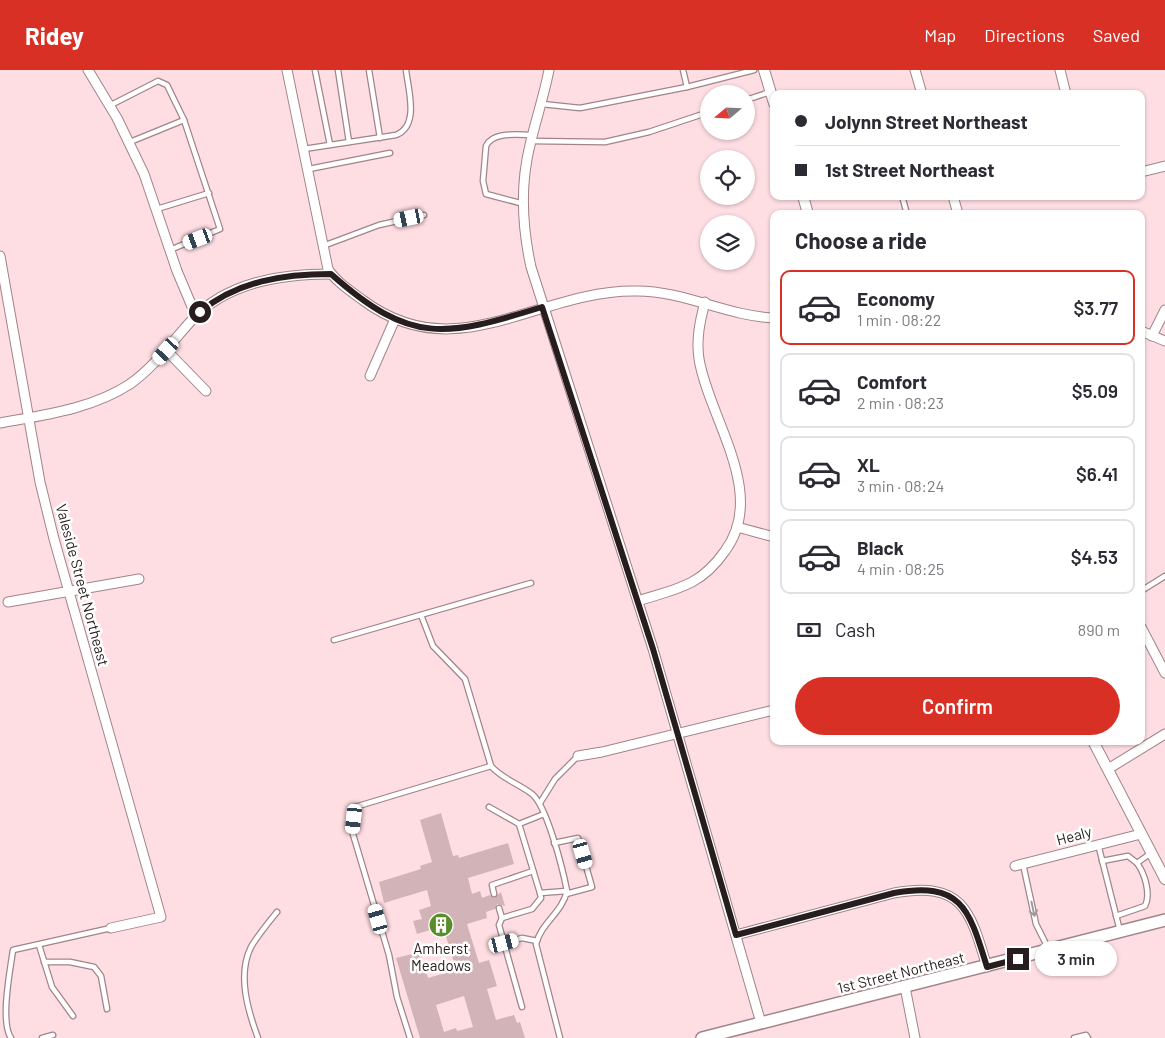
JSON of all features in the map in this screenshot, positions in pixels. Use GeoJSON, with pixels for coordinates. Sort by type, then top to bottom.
{"type":"FeatureCollection","features":[{"type":"Feature","properties":{"kind":"main road","name":"1st Street Northeast"},"geometry":{"type":"LineString","coordinates":[[702,1038],[987,967],[1165,920]]}},
{"type":"Feature","properties":{"kind":"street"},"geometry":{"type":"LineString","coordinates":[[88,70],[130,142],[196,316]]}},
{"type":"Feature","properties":{"kind":"street"},"geometry":{"type":"LineString","coordinates":[[287,70],[309,169],[323,246],[331,274],[371,306],[395,319],[421,328],[452,330],[488,324],[542,307],[603,293],[636,290],[678,295],[746,314],[770,317]]}},
{"type":"Feature","properties":{"kind":"street"},"geometry":{"type":"LineString","coordinates":[[549,70],[532,138],[524,186],[526,244],[542,307],[638,601],[761,1023]]}},
{"type":"Feature","properties":{"kind":"street"},"geometry":{"type":"LineString","coordinates":[[764,70],[770,92]]}},
{"type":"Feature","properties":{"kind":"street"},"geometry":{"type":"LineString","coordinates":[[915,70],[921,90]]}},
{"type":"Feature","properties":{"kind":"street"},"geometry":{"type":"LineString","coordinates":[[1060,70],[1063,90]]}},
{"type":"Feature","properties":{"kind":"street"},"geometry":{"type":"LineString","coordinates":[[1145,171],[1162,166]]}},
{"type":"Feature","properties":{"kind":"street","name":"Valeside Street Northeast"},"geometry":{"type":"LineString","coordinates":[[0,256],[40,482],[54,539],[161,917],[111,928]]}},
{"type":"Feature","properties":{"kind":"street"},"geometry":{"type":"LineString","coordinates":[[0,423],[76,407],[113,394],[144,374],[196,316],[223,295],[247,285],[286,276],[331,274]]}},
{"type":"Feature","properties":{"kind":"street"},"geometry":{"type":"LineString","coordinates":[[638,601],[680,588],[700,577],[718,561],[728,548],[737,527],[741,502],[738,478],[699,359],[698,328],[705,302]]}},
{"type":"Feature","properties":{"kind":"street"},"geometry":{"type":"LineString","coordinates":[[1152,336],[1165,310]]}},
{"type":"Feature","properties":{"kind":"street"},"geometry":{"type":"LineString","coordinates":[[370,376],[395,319]]}},
{"type":"Feature","properties":{"kind":"street"},"geometry":{"type":"LineString","coordinates":[[1145,333],[1165,341]]}},
{"type":"Feature","properties":{"kind":"street"},"geometry":{"type":"LineString","coordinates":[[166,351],[206,391]]}},
{"type":"Feature","properties":{"kind":"street"},"geometry":{"type":"LineString","coordinates":[[737,527],[770,535]]}},
{"type":"Feature","properties":{"kind":"street"},"geometry":{"type":"LineString","coordinates":[[8,602],[139,579]]}},
{"type":"Feature","properties":{"kind":"street"},"geometry":{"type":"LineString","coordinates":[[1145,635],[1165,673]]}},
{"type":"Feature","properties":{"kind":"street"},"geometry":{"type":"LineString","coordinates":[[578,756],[770,711]]}},
{"type":"Feature","properties":{"kind":"street"},"geometry":{"type":"LineString","coordinates":[[1108,770],[1165,734]]}},
{"type":"Feature","properties":{"kind":"street"},"geometry":{"type":"LineString","coordinates":[[1095,745],[1165,879]]}},
{"type":"Feature","properties":{"kind":"street","name":"Healy"},"geometry":{"type":"LineString","coordinates":[[1019,865],[1141,834]]}},
{"type":"Feature","properties":{"kind":"street"},"geometry":{"type":"LineString","coordinates":[[736,935],[894,893],[914,889],[929,890],[951,896],[962,906],[971,920],[987,967]]}},
{"type":"Feature","properties":{"kind":"street"},"geometry":{"type":"LineString","coordinates":[[905,987],[915,1038]]}},
{"type":"Feature","properties":{"kind":"lane"},"geometry":{"type":"LineString","coordinates":[[315,70],[330,145]]}},
{"type":"Feature","properties":{"kind":"lane"},"geometry":{"type":"LineString","coordinates":[[338,70],[349,142]]}},
{"type":"Feature","properties":{"kind":"lane"},"geometry":{"type":"LineString","coordinates":[[369,70],[380,138]]}},
{"type":"Feature","properties":{"kind":"lane"},"geometry":{"type":"LineString","coordinates":[[304,148],[380,138],[400,133],[409,122],[411,110],[406,70]]}},
{"type":"Feature","properties":{"kind":"lane"},"geometry":{"type":"LineString","coordinates":[[683,70],[687,86]]}},
{"type":"Feature","properties":{"kind":"lane"},"geometry":{"type":"LineString","coordinates":[[542,104],[580,108],[687,86],[732,73],[754,70]]}},
{"type":"Feature","properties":{"kind":"lane"},"geometry":{"type":"LineString","coordinates":[[109,106],[158,80],[167,85],[184,120],[220,229],[170,250]]}},
{"type":"Feature","properties":{"kind":"lane"},"geometry":{"type":"LineString","coordinates":[[755,97],[770,92]]}},
{"type":"Feature","properties":{"kind":"lane"},"geometry":{"type":"LineString","coordinates":[[524,204],[486,194],[483,181],[486,146],[488,141],[495,136],[605,142],[649,132],[700,115]]}},
{"type":"Feature","properties":{"kind":"lane"},"geometry":{"type":"LineString","coordinates":[[130,142],[184,120]]}},
{"type":"Feature","properties":{"kind":"lane"},"geometry":{"type":"LineString","coordinates":[[309,169],[390,153]]}},
{"type":"Feature","properties":{"kind":"lane"},"geometry":{"type":"LineString","coordinates":[[157,209],[209,193]]}},
{"type":"Feature","properties":{"kind":"lane"},"geometry":{"type":"LineString","coordinates":[[323,246],[379,225],[424,215]]}},
{"type":"Feature","properties":{"kind":"lane"},"geometry":{"type":"LineString","coordinates":[[1145,588],[1165,576]]}},
{"type":"Feature","properties":{"kind":"lane"},"geometry":{"type":"LineString","coordinates":[[334,640],[531,583]]}},
{"type":"Feature","properties":{"kind":"lane"},"geometry":{"type":"LineString","coordinates":[[421,615],[433,646],[464,679],[490,766],[497,773],[530,792],[540,803],[554,843],[567,893],[558,912],[543,929],[537,941],[537,953],[560,1038]]}},
{"type":"Feature","properties":{"kind":"lane"},"geometry":{"type":"LineString","coordinates":[[540,803],[555,779],[578,756]]}},
{"type":"Feature","properties":{"kind":"lane"},"geometry":{"type":"LineString","coordinates":[[410,1038],[397,997],[389,955],[352,831],[355,807],[490,766]]}},
{"type":"Feature","properties":{"kind":"lane"},"geometry":{"type":"LineString","coordinates":[[489,807],[519,824],[541,898],[532,908],[502,918]]}},
{"type":"Feature","properties":{"kind":"lane"},"geometry":{"type":"LineString","coordinates":[[519,824],[544,814]]}},
{"type":"Feature","properties":{"kind":"lane"},"geometry":{"type":"LineString","coordinates":[[540,893],[567,893],[592,887],[578,838],[554,843]]}},
{"type":"Feature","properties":{"kind":"lane"},"geometry":{"type":"LineString","coordinates":[[1098,844],[1120,932]]}},
{"type":"Feature","properties":{"kind":"lane"},"geometry":{"type":"LineString","coordinates":[[1137,863],[1151,853]]}},
{"type":"Feature","properties":{"kind":"lane"},"geometry":{"type":"LineString","coordinates":[[1102,861],[1128,856],[1137,863],[1143,873],[1148,899],[1144,906],[1116,916]]}},
{"type":"Feature","properties":{"kind":"lane"},"geometry":{"type":"LineString","coordinates":[[1019,865],[1036,924],[1049,951]]}},
{"type":"Feature","properties":{"kind":"lane"},"geometry":{"type":"LineString","coordinates":[[494,894],[492,885],[533,871]]}},
{"type":"Feature","properties":{"kind":"lane"},"geometry":{"type":"LineString","coordinates":[[499,908],[502,918],[499,925],[522,1007]]}},
{"type":"Feature","properties":{"kind":"lane"},"geometry":{"type":"LineString","coordinates":[[258,1038],[248,1006],[245,976],[251,948],[276,912]]}},
{"type":"Feature","properties":{"kind":"lane"},"geometry":{"type":"LineString","coordinates":[[11,1038],[7,1034],[3,1016],[13,950],[111,928]]}},
{"type":"Feature","properties":{"kind":"lane"},"geometry":{"type":"LineString","coordinates":[[504,943],[522,938],[537,941]]}},
{"type":"Feature","properties":{"kind":"lane"},"geometry":{"type":"LineString","coordinates":[[39,945],[52,987],[73,1016]]}},
{"type":"Feature","properties":{"kind":"lane"},"geometry":{"type":"LineString","coordinates":[[44,962],[70,962],[94,967],[100,976],[107,1009]]}},
{"type":"Feature","properties":{"kind":"lane"},"geometry":{"type":"LineString","coordinates":[[42,1038],[53,1035]]}},
{"type":"Feature","properties":{"kind":"lane"},"geometry":{"type":"LineString","coordinates":[[1074,1038],[1086,1035],[1088,1038]]}},
{"type":"Feature","properties":{"kind":"building","name":"Amherst Meadows"},"geometry":{"type":"Polygon","coordinates":[[[441,813],[453,856],[458,855],[459,858],[508,843],[514,864],[468,878],[472,894],[480,891],[482,898],[490,895],[494,898],[501,892],[505,906],[497,904],[495,909],[486,912],[487,918],[467,924],[479,963],[489,960],[497,986],[487,989],[496,1020],[514,1015],[517,1023],[520,1022],[525,1038],[420,1038],[396,958],[420,952],[428,978],[456,970],[443,926],[417,934],[413,921],[422,919],[419,910],[431,906],[427,890],[384,903],[379,882],[421,869],[420,866],[432,862],[420,820],[441,813]],[[464,996],[436,1005],[444,1032],[456,1028],[457,1031],[473,1027],[464,996]]]}},
{"type":"Feature","properties":{"kind":"place","name":"Amherst Meadows"},"geometry":{"type":"Point","coordinates":[441,925]}},
{"type":"Feature","properties":{"kind":"route"},"geometry":{"type":"LineString","coordinates":[[200,312],[223,295],[247,285],[286,276],[309,274],[331,274],[349,290],[384,314],[411,325],[433,330],[458,329],[488,324],[542,307],[653,649],[736,935],[894,893],[914,889],[929,890],[951,896],[967,912],[978,936],[987,967],[1018,959]]}}]}
